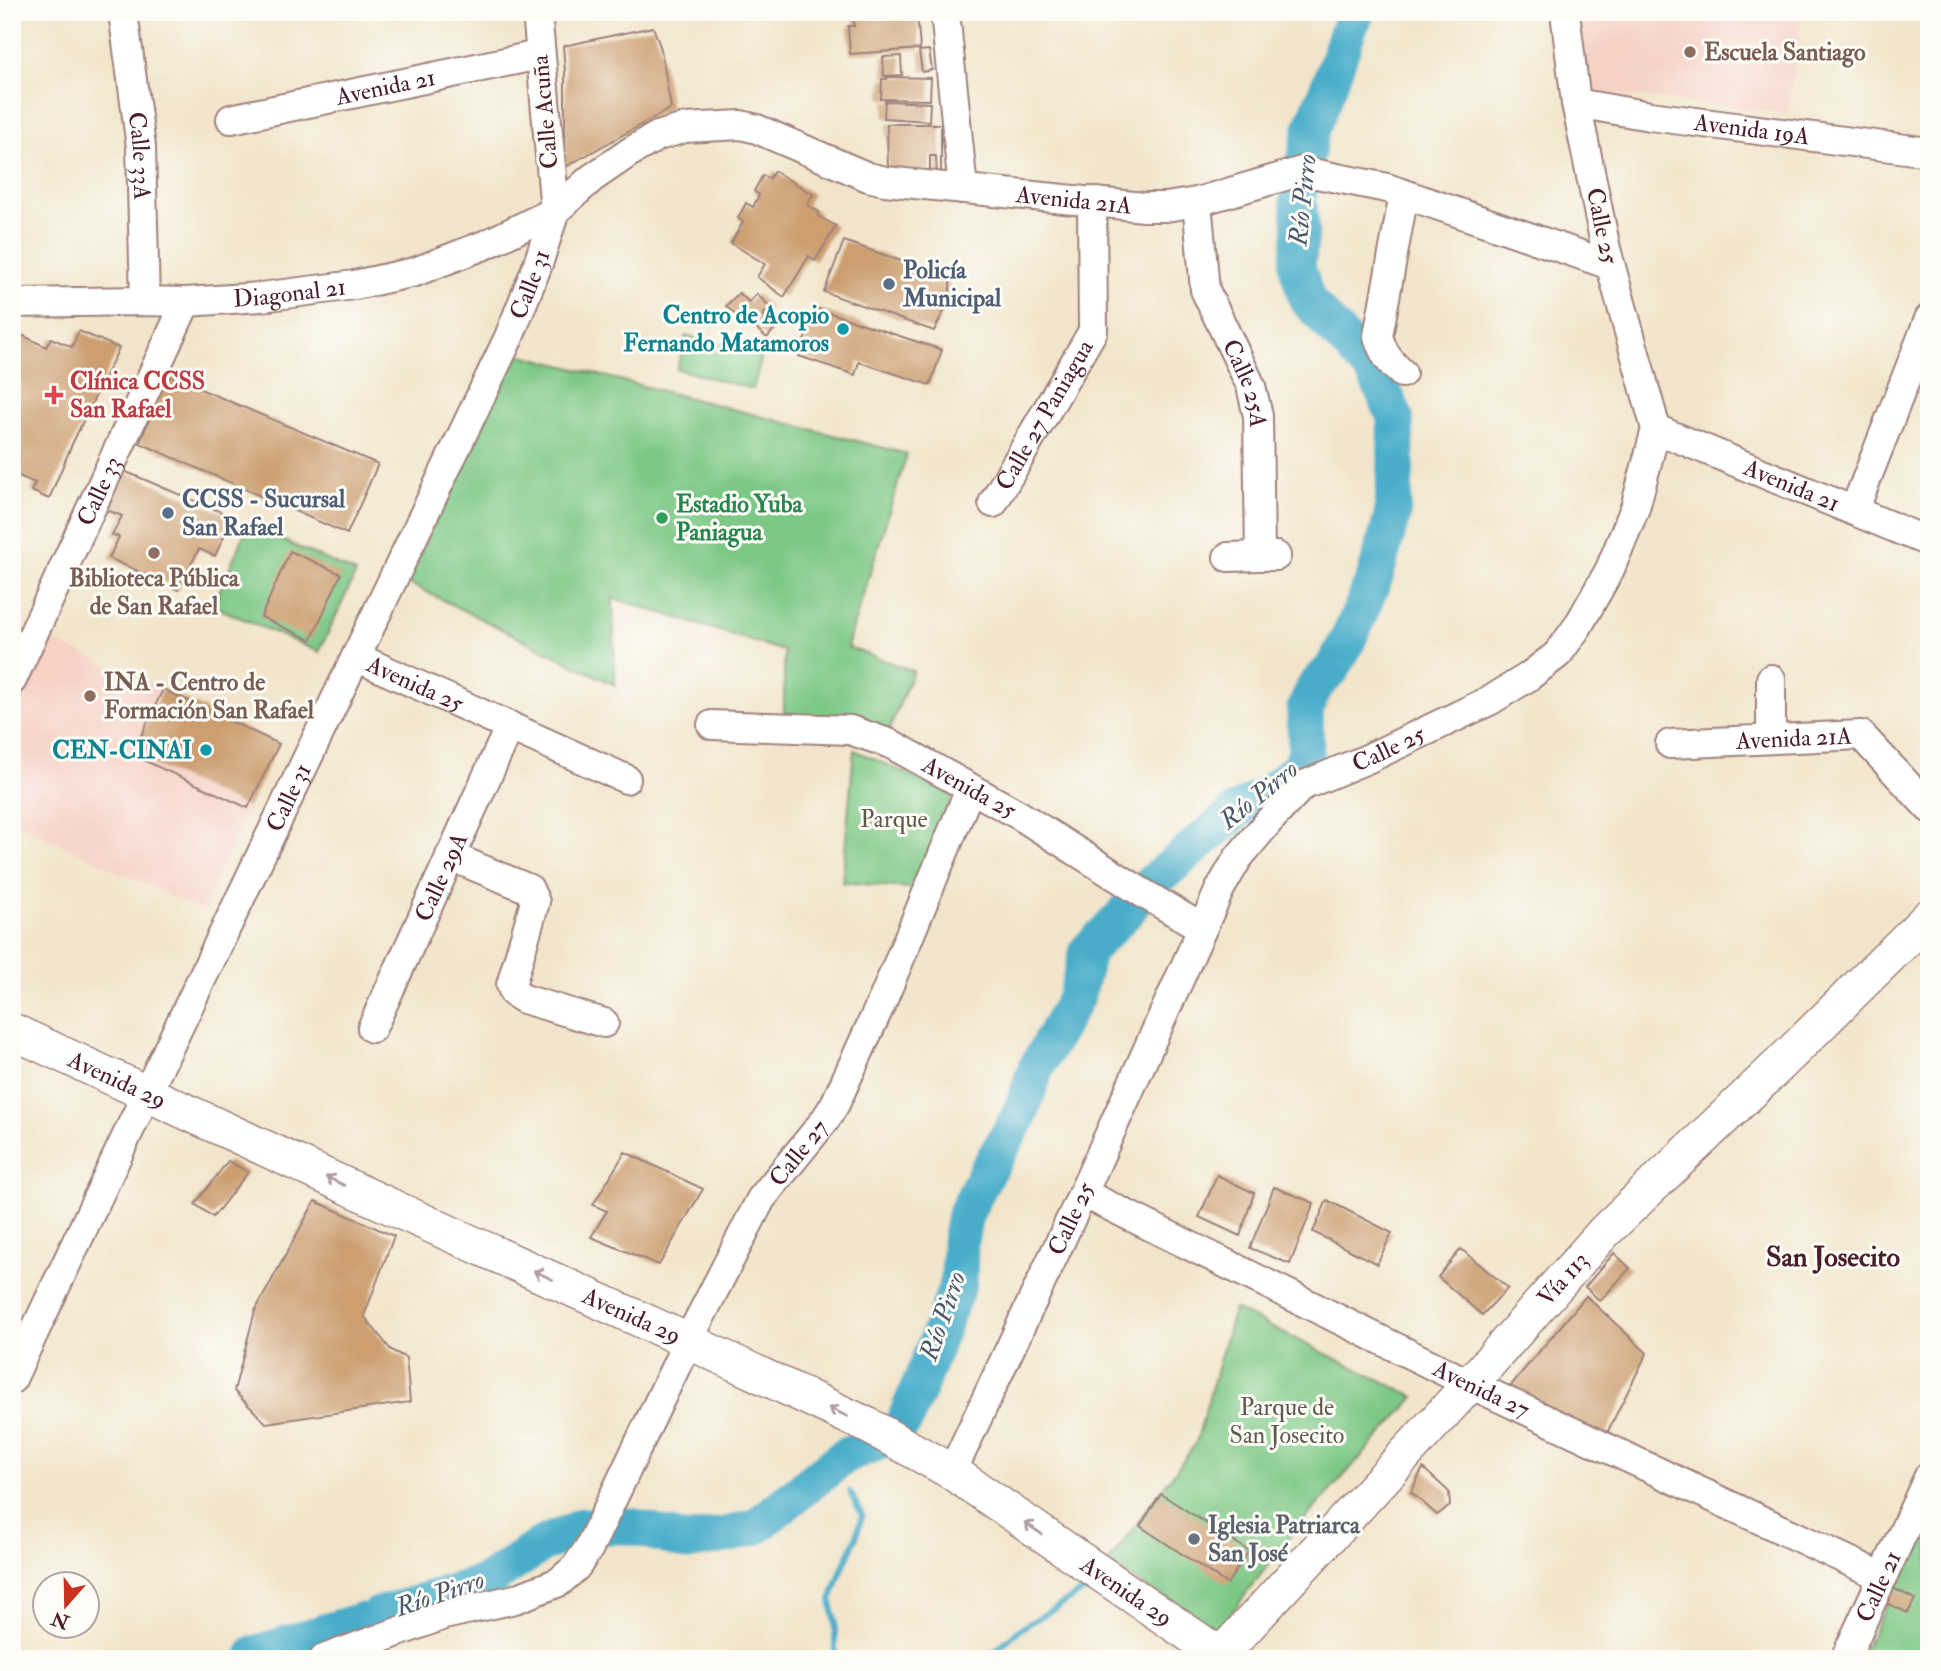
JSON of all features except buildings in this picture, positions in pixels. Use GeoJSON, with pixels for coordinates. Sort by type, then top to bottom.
{"type":"FeatureCollection","features":[{"type":"Feature","properties":{"kind":"main road","name":"Vía 113"},"geometry":{"type":"LineString","coordinates":[[1221,1658],[1604,1232],[1929,917]]}},
{"type":"Feature","properties":{"kind":"main road","name":"Avenida 29"},"geometry":{"type":"LineString","coordinates":[[12,1031],[869,1426],[951,1472],[1221,1658]]}},
{"type":"Feature","properties":{"kind":"street","name":"Calle 33A"},"geometry":{"type":"LineString","coordinates":[[122,12],[141,147],[145,301]]}},
{"type":"Feature","properties":{"kind":"street","name":"Calle Acuña"},"geometry":{"type":"LineString","coordinates":[[537,12],[555,211]]}},
{"type":"Feature","properties":{"kind":"street"},"geometry":{"type":"LineString","coordinates":[[945,12],[962,189]]}},
{"type":"Feature","properties":{"kind":"street","name":"Calle 25"},"geometry":{"type":"LineString","coordinates":[[951,1472],[1083,1193],[1220,889],[1238,858],[1302,786],[1367,759],[1491,700],[1558,654],[1578,626],[1611,569],[1635,508],[1656,429],[1610,265],[1576,103],[1565,12]]}},
{"type":"Feature","properties":{"kind":"street","name":"Avenida 21"},"geometry":{"type":"LineString","coordinates":[[231,119],[540,55]]}},
{"type":"Feature","properties":{"kind":"street","name":"Avenida 19A"},"geometry":{"type":"LineString","coordinates":[[1576,103],[1650,116],[1929,152]]}},
{"type":"Feature","properties":{"kind":"street","name":"Avenida 21A"},"geometry":{"type":"LineString","coordinates":[[555,211],[592,178],[658,136],[685,128],[741,125],[749,126],[867,177],[885,181],[1144,207],[1197,202],[1302,171],[1404,194],[1610,265]]}},
{"type":"Feature","properties":{"kind":"street"},"geometry":{"type":"LineString","coordinates":[[1402,373],[1389,362],[1378,337],[1404,194]]}},
{"type":"Feature","properties":{"kind":"street","name":"Calle 27 Paniagua"},"geometry":{"type":"LineString","coordinates":[[993,503],[1093,331],[1091,201]]}},
{"type":"Feature","properties":{"kind":"street","name":"Calle 25A"},"geometry":{"type":"LineString","coordinates":[[1197,202],[1205,290],[1251,386],[1258,416],[1268,556],[1228,558]]}},
{"type":"Feature","properties":{"kind":"street","name":"Diagonal 21"},"geometry":{"type":"LineString","coordinates":[[12,303],[187,302],[261,297],[355,285],[415,272],[487,244],[555,211]]}},
{"type":"Feature","properties":{"kind":"street","name":"Calle 31"},"geometry":{"type":"LineString","coordinates":[[15,1368],[509,337],[538,264],[555,211]]}},
{"type":"Feature","properties":{"kind":"street","name":"Calle 33"},"geometry":{"type":"LineString","coordinates":[[12,680],[187,302]]}},
{"type":"Feature","properties":{"kind":"street"},"geometry":{"type":"LineString","coordinates":[[1854,510],[1929,319]]}},
{"type":"Feature","properties":{"kind":"street","name":"Avenida 21"},"geometry":{"type":"LineString","coordinates":[[1656,429],[1929,542]]}},
{"type":"Feature","properties":{"kind":"street","name":"Avenida 25"},"geometry":{"type":"LineString","coordinates":[[356,657],[625,779]]}},
{"type":"Feature","properties":{"kind":"street"},"geometry":{"type":"LineString","coordinates":[[1771,679],[1771,739]]}},
{"type":"Feature","properties":{"kind":"street","name":"Avenida 25"},"geometry":{"type":"LineString","coordinates":[[712,725],[850,730],[891,744],[1019,815],[1202,929]]}},
{"type":"Feature","properties":{"kind":"street","name":"Calle 29A"},"geometry":{"type":"LineString","coordinates":[[372,1028],[510,726]]}},
{"type":"Feature","properties":{"kind":"street","name":"Avenida 21A"},"geometry":{"type":"LineString","coordinates":[[1670,744],[1861,735],[1929,808]]}},
{"type":"Feature","properties":{"kind":"street","name":"Calle 27"},"geometry":{"type":"LineString","coordinates":[[324,1659],[443,1615],[515,1599],[559,1581],[576,1566],[589,1548],[688,1341],[761,1199],[835,1104],[884,997],[970,789]]}},
{"type":"Feature","properties":{"kind":"street"},"geometry":{"type":"LineString","coordinates":[[450,856],[529,889],[533,896],[535,902],[511,985],[514,993],[524,999],[604,1023]]}},
{"type":"Feature","properties":{"kind":"street","name":"Avenida 27"},"geometry":{"type":"LineString","coordinates":[[1083,1193],[1470,1384],[1883,1577]]}},
{"type":"Feature","properties":{"kind":"street","name":"Calle 21"},"geometry":{"type":"LineString","coordinates":[[1845,1659],[1929,1476]]}},
{"type":"Feature","properties":{"kind":"shaded area","name":"Escuela Santiago"},"geometry":{"type":"Polygon","coordinates":[[[1578,12],[1803,12],[1787,113],[1587,91],[1578,12]]]}},
{"type":"Feature","properties":{"kind":"shaded area"},"geometry":{"type":"Polygon","coordinates":[[[46,638],[163,689],[133,755],[248,808],[202,911],[12,821],[12,712],[46,638]]]}},
{"type":"Feature","properties":{"kind":"green space"},"geometry":{"type":"Polygon","coordinates":[[[686,336],[762,356],[753,389],[677,369],[686,336]]]}},
{"type":"Feature","properties":{"kind":"green space","name":"Estadio Yuba Paniagua"},"geometry":{"type":"Polygon","coordinates":[[[518,354],[907,454],[847,647],[913,671],[888,733],[784,714],[784,651],[613,598],[615,685],[406,582],[518,354]]]}},
{"type":"Feature","properties":{"kind":"green space"},"geometry":{"type":"Polygon","coordinates":[[[248,525],[356,573],[319,652],[213,606],[248,525]]]}},
{"type":"Feature","properties":{"kind":"green space","name":"Parque"},"geometry":{"type":"Polygon","coordinates":[[[854,750],[953,794],[918,889],[842,882],[854,750]]]}},
{"type":"Feature","properties":{"kind":"green space","name":"Parque de San Josecito"},"geometry":{"type":"Polygon","coordinates":[[[1234,1309],[1415,1397],[1294,1531],[1215,1631],[1108,1563],[1196,1443],[1234,1309]]]}},
{"type":"Feature","properties":{"kind":"green space"},"geometry":{"type":"Polygon","coordinates":[[[1929,1514],[1929,1659],[1860,1659],[1929,1514]]]}},
{"type":"Feature","properties":{"kind":"waterway","name":"Río Pirro"},"geometry":{"type":"LineString","coordinates":[[904,1422],[959,1281],[960,1242],[965,1215],[984,1176],[1019,1117],[1036,1068],[1076,997],[1088,950],[1127,911],[1141,892],[1238,810],[1266,795],[1296,771],[1306,756],[1305,709],[1315,686],[1332,669],[1347,642],[1375,577],[1392,517],[1396,463],[1395,417],[1375,373],[1307,300],[1297,266],[1301,232],[1298,195],[1312,128],[1357,12]]}},
{"type":"Feature","properties":{"kind":"waterway","name":"Río Pirro"},"geometry":{"type":"LineString","coordinates":[[379,1615],[486,1582],[541,1545],[583,1526],[631,1526],[687,1542],[757,1526],[848,1454],[877,1443]]}},
{"type":"Feature","properties":{"kind":"waterway"},"geometry":{"type":"LineString","coordinates":[[847,1467],[848,1454]]}},
{"type":"Feature","properties":{"kind":"waterway"},"geometry":{"type":"LineString","coordinates":[[841,1659],[835,1650],[835,1623],[831,1600],[856,1538],[862,1515],[850,1492]]}},
{"type":"Feature","properties":{"kind":"waterway"},"geometry":{"type":"LineString","coordinates":[[986,1659],[1020,1629],[1097,1583]]}},
{"type":"Feature","properties":{"kind":"waterway","name":"Río Pirro"},"geometry":{"type":"LineString","coordinates":[[255,1654],[360,1621]]}},
{"type":"Feature","properties":{"kind":"place","name":"Escuela Santiago"},"geometry":{"type":"Point","coordinates":[1690,52]}},
{"type":"Feature","properties":{"kind":"place","name":"Policía Municipal"},"geometry":{"type":"Point","coordinates":[889,284]}},
{"type":"Feature","properties":{"kind":"place","name":"Centro de Acopio Fernando Matamoros"},"geometry":{"type":"Point","coordinates":[843,329]}},
{"type":"Feature","properties":{"kind":"place","name":"Clínica CCSS San Rafael"},"geometry":{"type":"Point","coordinates":[54,395]}},
{"type":"Feature","properties":{"kind":"place","name":"CCSS - Sucursal San Rafael"},"geometry":{"type":"Point","coordinates":[168,513]}},
{"type":"Feature","properties":{"kind":"place","name":"Estadio Yuba Paniagua"},"geometry":{"type":"Point","coordinates":[662,518]}},
{"type":"Feature","properties":{"kind":"place","name":"Biblioteca Pública de San Rafael"},"geometry":{"type":"Point","coordinates":[154,553]}},
{"type":"Feature","properties":{"kind":"place","name":"INA - Centro de Formación San Rafael"},"geometry":{"type":"Point","coordinates":[90,696]}},
{"type":"Feature","properties":{"kind":"place","name":"CEN-CINAI"},"geometry":{"type":"Point","coordinates":[206,750]}},
{"type":"Feature","properties":{"kind":"place","name":"Iglesia Patriarca San José"},"geometry":{"type":"Point","coordinates":[1194,1539]}},
{"type":"Feature","properties":{"kind":"district","name":"San Josecito"},"geometry":{"type":"Point","coordinates":[1833,1257]}}]}
